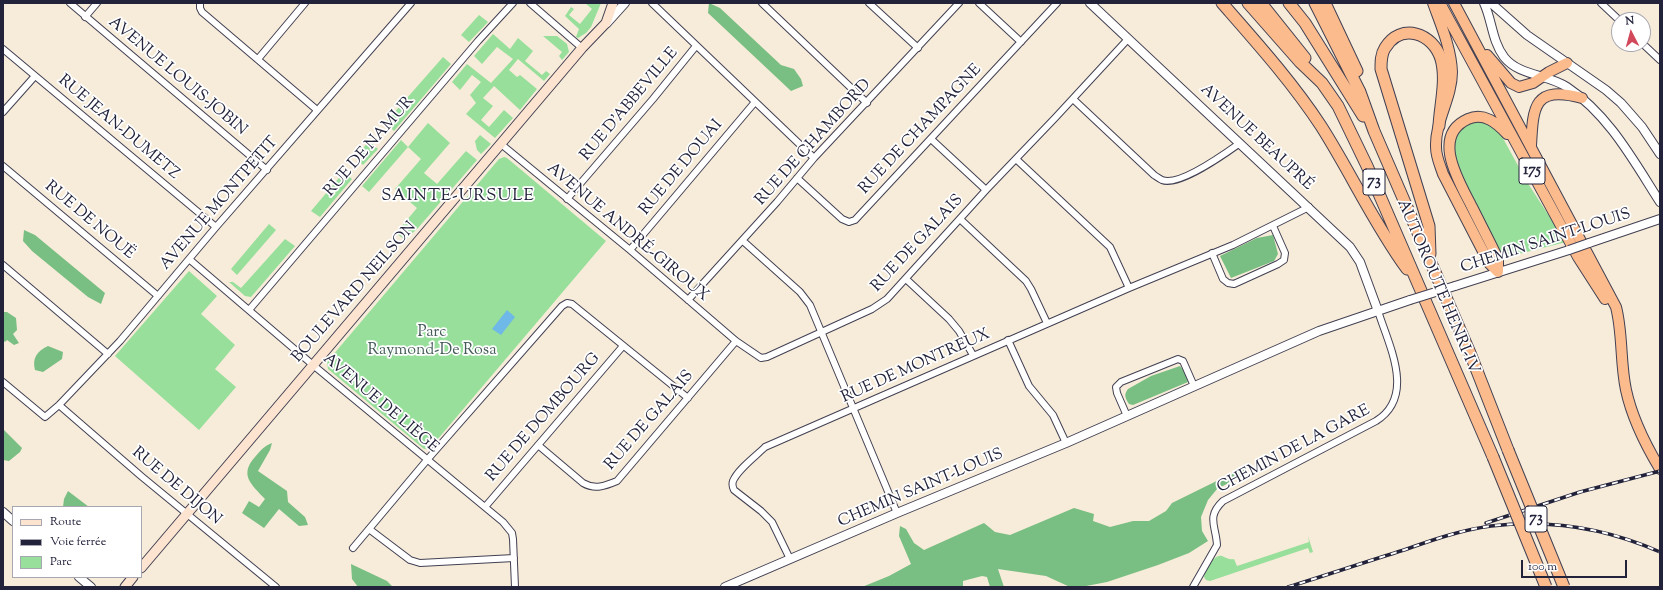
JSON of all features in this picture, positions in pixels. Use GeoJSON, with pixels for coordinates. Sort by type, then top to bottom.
{"type":"FeatureCollection","features":[{"type":"Feature","properties":{"kind":"highway"},"geometry":{"type":"LineString","coordinates":[[1222,3],[1298,93],[1322,128],[1389,245],[1418,284]]}},
{"type":"Feature","properties":{"kind":"highway","name":"AUTOROUTE HENRI-IV"},"geometry":{"type":"LineString","coordinates":[[1248,3],[1300,62],[1322,83],[1338,106],[1353,134],[1493,457],[1546,587]]}},
{"type":"Feature","properties":{"kind":"highway"},"geometry":{"type":"LineString","coordinates":[[1261,3],[1296,46],[1322,83]]}},
{"type":"Feature","properties":{"kind":"highway"},"geometry":{"type":"LineString","coordinates":[[1289,3],[1305,23],[1374,131]]}},
{"type":"Feature","properties":{"kind":"highway","name":"AUTOROUTE HENRI-IV"},"geometry":{"type":"LineString","coordinates":[[1316,3],[1360,92],[1374,131],[1470,353],[1564,587]]}},
{"type":"Feature","properties":{"kind":"highway"},"geometry":{"type":"LineString","coordinates":[[1326,3],[1357,71],[1360,92]]}},
{"type":"Feature","properties":{"kind":"highway"},"geometry":{"type":"LineString","coordinates":[[1433,3],[1447,42],[1452,72],[1439,126]]}},
{"type":"Feature","properties":{"kind":"highway","name":"175"},"geometry":{"type":"LineString","coordinates":[[1440,3],[1578,257],[1619,319]]}},
{"type":"Feature","properties":{"kind":"highway","name":"175"},"geometry":{"type":"LineString","coordinates":[[1454,3],[1612,300],[1619,319],[1625,389],[1636,423],[1660,469]]}},
{"type":"Feature","properties":{"kind":"highway"},"geometry":{"type":"LineString","coordinates":[[1431,263],[1428,226],[1381,69],[1382,55],[1385,48],[1394,39],[1403,34],[1418,34],[1426,37],[1436,48],[1441,59],[1443,70],[1436,147],[1437,159],[1443,174],[1489,263],[1498,272]]}},
{"type":"Feature","properties":{"kind":"highway"},"geometry":{"type":"LineString","coordinates":[[1476,42],[1510,83],[1519,87],[1526,86],[1567,63]]}},
{"type":"Feature","properties":{"kind":"highway"},"geometry":{"type":"LineString","coordinates":[[1531,148],[1532,118],[1538,103],[1552,94],[1568,94],[1582,98]]}},
{"type":"Feature","properties":{"kind":"highway"},"geometry":{"type":"LineString","coordinates":[[1498,272],[1498,259],[1454,170],[1450,144],[1456,127],[1467,120],[1478,117],[1489,119],[1497,124],[1516,142]]}},
{"type":"Feature","properties":{"kind":"main road"},"geometry":{"type":"LineString","coordinates":[[606,23],[613,3]]}},
{"type":"Feature","properties":{"kind":"main road","name":"BOULEVARD NEILSON"},"geometry":{"type":"LineString","coordinates":[[142,567],[582,48],[606,23]]}},
{"type":"Feature","properties":{"kind":"main road"},"geometry":{"type":"LineString","coordinates":[[125,587],[133,578]]}},
{"type":"Feature","properties":{"kind":"street","name":"AVENUE LOUIS-JOBIN"},"geometry":{"type":"LineString","coordinates":[[70,3],[267,170]]}},
{"type":"Feature","properties":{"kind":"street"},"geometry":{"type":"LineString","coordinates":[[85,17],[97,3]]}},
{"type":"Feature","properties":{"kind":"street"},"geometry":{"type":"LineString","coordinates":[[200,3],[202,12],[258,58],[317,110]]}},
{"type":"Feature","properties":{"kind":"street"},"geometry":{"type":"LineString","coordinates":[[258,58],[305,3]]}},
{"type":"Feature","properties":{"kind":"street","name":"AVENUE MONTPETIT"},"geometry":{"type":"LineString","coordinates":[[3,382],[45,417],[59,406],[108,354],[317,110],[411,3]]}},
{"type":"Feature","properties":{"kind":"street","name":"RUE DE NAMUR"},"geometry":{"type":"LineString","coordinates":[[249,310],[478,41],[513,3]]}},
{"type":"Feature","properties":{"kind":"street"},"geometry":{"type":"LineString","coordinates":[[530,3],[582,48]]}},
{"type":"Feature","properties":{"kind":"street","name":"BOULEVARD NEILSON"},"geometry":{"type":"LineString","coordinates":[[606,23],[625,3]]}},
{"type":"Feature","properties":{"kind":"street"},"geometry":{"type":"LineString","coordinates":[[652,3],[814,158]]}},
{"type":"Feature","properties":{"kind":"street"},"geometry":{"type":"LineString","coordinates":[[762,3],[868,103]]}},
{"type":"Feature","properties":{"kind":"street"},"geometry":{"type":"LineString","coordinates":[[870,3],[918,48]]}},
{"type":"Feature","properties":{"kind":"street","name":"RUE DE CHAMBORD"},"geometry":{"type":"LineString","coordinates":[[688,300],[743,241],[814,158],[868,103],[959,3]]}},
{"type":"Feature","properties":{"kind":"street"},"geometry":{"type":"LineString","coordinates":[[979,3],[1021,42]]}},
{"type":"Feature","properties":{"kind":"street","name":"RUE DE CHAMPAGNE"},"geometry":{"type":"LineString","coordinates":[[797,178],[842,219],[849,222],[855,220],[1057,3]]}},
{"type":"Feature","properties":{"kind":"street","name":"AVENUE BEAUPRÉ"},"geometry":{"type":"LineString","coordinates":[[1090,3],[1309,207],[1355,252],[1378,311]]}},
{"type":"Feature","properties":{"kind":"street"},"geometry":{"type":"LineString","coordinates":[[1484,3],[1496,41],[1505,58],[1520,68],[1556,81],[1582,98],[1608,123],[1660,202]]}},
{"type":"Feature","properties":{"kind":"street"},"geometry":{"type":"LineString","coordinates":[[1491,3],[1527,35],[1590,78],[1621,103],[1642,127],[1660,154]]}},
{"type":"Feature","properties":{"kind":"street"},"geometry":{"type":"LineString","coordinates":[[1601,3],[1611,12]]}},
{"type":"Feature","properties":{"kind":"street","name":"RUE DE GALAIS"},"geometry":{"type":"LineString","coordinates":[[538,445],[591,488],[617,481],[736,342],[761,358],[872,309],[886,299],[906,279],[986,190],[1073,99],[1128,38]]}},
{"type":"Feature","properties":{"kind":"street","name":"RUE D'ABBEVILLE"},"geometry":{"type":"LineString","coordinates":[[567,199],[654,99],[696,46]]}},
{"type":"Feature","properties":{"kind":"street","name":"RUE JEAN-DUMETZ"},"geometry":{"type":"LineString","coordinates":[[3,49],[216,227]]}},
{"type":"Feature","properties":{"kind":"street"},"geometry":{"type":"LineString","coordinates":[[1651,52],[1660,60]]}},
{"type":"Feature","properties":{"kind":"street"},"geometry":{"type":"LineString","coordinates":[[3,112],[35,76]]}},
{"type":"Feature","properties":{"kind":"street"},"geometry":{"type":"LineString","coordinates":[[1073,99],[1154,175],[1163,181],[1172,181],[1198,170],[1218,159],[1240,143]]}},
{"type":"Feature","properties":{"kind":"street","name":"RUE DE DOUAI"},"geometry":{"type":"LineString","coordinates":[[630,250],[755,102]]}},
{"type":"Feature","properties":{"kind":"street"},"geometry":{"type":"LineString","coordinates":[[931,139],[986,190]]}},
{"type":"Feature","properties":{"kind":"street","name":"AVENUE ANDRÉ-GIROUX"},"geometry":{"type":"LineString","coordinates":[[501,144],[630,250],[736,342]]}},
{"type":"Feature","properties":{"kind":"street"},"geometry":{"type":"LineString","coordinates":[[1016,159],[1110,247],[1129,288]]}},
{"type":"Feature","properties":{"kind":"street","name":"RUE DE NOUË"},"geometry":{"type":"LineString","coordinates":[[3,166],[158,296]]}},
{"type":"Feature","properties":{"kind":"street","name":"RUE DE MONTREUX"},"geometry":{"type":"LineString","coordinates":[[790,559],[772,522],[734,490],[734,481],[746,465],[765,447],[1047,323],[1233,245],[1309,207]]}},
{"type":"Feature","properties":{"kind":"street"},"geometry":{"type":"LineString","coordinates":[[960,219],[1026,281],[1032,289],[1047,323]]}},
{"type":"Feature","properties":{"kind":"street","name":"CHEMIN SAINT-LOUIS"},"geometry":{"type":"LineString","coordinates":[[725,587],[897,513],[1066,443],[1319,331],[1660,219]]}},
{"type":"Feature","properties":{"kind":"street"},"geometry":{"type":"LineString","coordinates":[[1212,253],[1224,279],[1228,283],[1234,284],[1284,260],[1285,253],[1273,226]]}},
{"type":"Feature","properties":{"kind":"street"},"geometry":{"type":"LineString","coordinates":[[743,241],[806,298],[810,304],[897,513]]}},
{"type":"Feature","properties":{"kind":"street","name":"AVENUE DE LIÈGE"},"geometry":{"type":"LineString","coordinates":[[190,259],[426,460],[503,522],[512,533],[514,539],[516,587]]}},
{"type":"Feature","properties":{"kind":"street"},"geometry":{"type":"LineString","coordinates":[[3,265],[108,354]]}},
{"type":"Feature","properties":{"kind":"street"},"geometry":{"type":"LineString","coordinates":[[906,279],[949,319],[959,331],[973,355]]}},
{"type":"Feature","properties":{"kind":"street"},"geometry":{"type":"LineString","coordinates":[[353,548],[426,460],[562,306],[567,303],[572,304],[688,398]]}},
{"type":"Feature","properties":{"kind":"street","name":"CHEMIN DE LA GARE"},"geometry":{"type":"LineString","coordinates":[[1193,587],[1217,545],[1213,516],[1218,506],[1223,501],[1376,421],[1386,414],[1397,395],[1397,379],[1396,368],[1378,311]]}},
{"type":"Feature","properties":{"kind":"street"},"geometry":{"type":"LineString","coordinates":[[1008,340],[1029,386],[1053,415],[1066,443]]}},
{"type":"Feature","properties":{"kind":"street","name":"RUE DE DOMBOURG"},"geometry":{"type":"LineString","coordinates":[[485,507],[623,346]]}},
{"type":"Feature","properties":{"kind":"street"},"geometry":{"type":"LineString","coordinates":[[1127,416],[1117,393],[1116,387],[1121,382],[1178,359],[1184,361],[1194,386]]}},
{"type":"Feature","properties":{"kind":"street","name":"RUE DE DIJON"},"geometry":{"type":"LineString","coordinates":[[59,406],[141,476],[276,587]]}},
{"type":"Feature","properties":{"kind":"street"},"geometry":{"type":"LineString","coordinates":[[3,512],[12,520]]}},
{"type":"Feature","properties":{"kind":"street"},"geometry":{"type":"LineString","coordinates":[[369,529],[410,560],[420,562],[514,558]]}},
{"type":"Feature","properties":{"kind":"street"},"geometry":{"type":"LineString","coordinates":[[80,578],[91,587]]}},
{"type":"Feature","properties":{"kind":"green space"},"geometry":{"type":"Polygon","coordinates":[[[585,3],[601,3],[591,27],[586,33],[578,38],[576,37],[579,29],[565,16],[571,7],[574,9],[569,15],[580,24],[592,9],[585,3]]]}},
{"type":"Feature","properties":{"kind":"green space"},"geometry":{"type":"Polygon","coordinates":[[[709,3],[720,8],[781,65],[794,69],[801,79],[803,86],[791,91],[708,13],[709,3]]]}},
{"type":"Feature","properties":{"kind":"green space"},"geometry":{"type":"Polygon","coordinates":[[[479,15],[488,22],[469,42],[461,35],[479,15]]]}},
{"type":"Feature","properties":{"kind":"green space"},"geometry":{"type":"Polygon","coordinates":[[[493,34],[510,49],[518,38],[533,51],[525,61],[542,75],[546,71],[550,74],[544,81],[518,59],[509,70],[517,77],[520,75],[537,89],[520,110],[494,86],[483,98],[493,106],[481,120],[489,127],[504,110],[513,118],[495,138],[466,114],[476,103],[470,95],[481,82],[472,75],[460,90],[452,82],[467,64],[491,83],[513,59],[497,47],[482,64],[474,56],[493,34]]]}},
{"type":"Feature","properties":{"kind":"green space"},"geometry":{"type":"Polygon","coordinates":[[[543,36],[557,36],[567,44],[569,52],[562,60],[559,56],[562,52],[543,36]]]}},
{"type":"Feature","properties":{"kind":"green space"},"geometry":{"type":"Polygon","coordinates":[[[443,57],[451,64],[394,131],[385,123],[443,57]]]}},
{"type":"Feature","properties":{"kind":"green space"},"geometry":{"type":"Polygon","coordinates":[[[1475,121],[1488,122],[1499,131],[1527,182],[1566,242],[1511,256],[1505,257],[1501,253],[1459,173],[1454,157],[1455,139],[1458,131],[1463,126],[1475,121]]]}},
{"type":"Feature","properties":{"kind":"green space"},"geometry":{"type":"Polygon","coordinates":[[[428,123],[450,143],[424,173],[437,184],[466,151],[477,160],[418,228],[405,240],[396,233],[417,208],[395,189],[421,159],[408,147],[428,123]]]}},
{"type":"Feature","properties":{"kind":"green space"},"geometry":{"type":"Polygon","coordinates":[[[480,135],[491,144],[481,154],[477,150],[475,141],[480,135]]]}},
{"type":"Feature","properties":{"kind":"green space"},"geometry":{"type":"Polygon","coordinates":[[[401,140],[408,147],[369,192],[362,186],[401,140]]]}},
{"type":"Feature","properties":{"kind":"green space"},"geometry":{"type":"Polygon","coordinates":[[[369,141],[378,149],[363,165],[355,158],[369,141]]]}},
{"type":"Feature","properties":{"kind":"green space","name":"Parc Raymond-De Rosa"},"geometry":{"type":"Polygon","coordinates":[[[504,157],[606,241],[431,447],[429,449],[424,449],[328,369],[327,362],[499,159],[504,157]]]}},
{"type":"Feature","properties":{"kind":"green space"},"geometry":{"type":"Polygon","coordinates":[[[344,172],[352,179],[320,217],[311,211],[344,172]]]}},
{"type":"Feature","properties":{"kind":"green space"},"geometry":{"type":"Polygon","coordinates":[[[269,224],[276,230],[237,275],[231,269],[269,224]]]}},
{"type":"Feature","properties":{"kind":"green space"},"geometry":{"type":"Polygon","coordinates":[[[24,230],[35,235],[105,293],[101,304],[88,297],[32,251],[23,241],[24,230]]]}},
{"type":"Feature","properties":{"kind":"green space"},"geometry":{"type":"Polygon","coordinates":[[[1273,235],[1278,254],[1274,261],[1231,278],[1220,256],[1257,238],[1273,235]]]}},
{"type":"Feature","properties":{"kind":"green space"},"geometry":{"type":"Polygon","coordinates":[[[285,239],[295,246],[251,297],[245,296],[229,282],[233,282],[241,288],[285,239]]]}},
{"type":"Feature","properties":{"kind":"green space"},"geometry":{"type":"Polygon","coordinates":[[[189,271],[217,296],[201,314],[235,345],[215,369],[236,387],[199,430],[115,356],[189,271]]]}},
{"type":"Feature","properties":{"kind":"green space"},"geometry":{"type":"Polygon","coordinates":[[[3,312],[7,312],[16,318],[17,330],[13,334],[19,343],[14,345],[7,340],[5,342],[3,340],[3,312]]]}},
{"type":"Feature","properties":{"kind":"green space"},"geometry":{"type":"Polygon","coordinates":[[[48,346],[63,352],[62,359],[43,372],[35,370],[34,362],[36,355],[48,346]]]}},
{"type":"Feature","properties":{"kind":"green space"},"geometry":{"type":"Polygon","coordinates":[[[1180,366],[1184,371],[1188,382],[1133,405],[1129,404],[1125,395],[1128,389],[1151,376],[1180,366]]]}},
{"type":"Feature","properties":{"kind":"green space"},"geometry":{"type":"Polygon","coordinates":[[[3,429],[22,448],[20,452],[9,461],[3,460],[3,429]]]}},
{"type":"Feature","properties":{"kind":"green space"},"geometry":{"type":"Polygon","coordinates":[[[272,443],[270,450],[258,471],[287,491],[288,502],[305,517],[308,525],[299,526],[279,509],[264,528],[242,513],[249,501],[259,507],[265,499],[251,484],[247,474],[250,463],[261,450],[272,443]]]}},
{"type":"Feature","properties":{"kind":"green space"},"geometry":{"type":"Polygon","coordinates":[[[1243,468],[1246,474],[1217,489],[1208,500],[1201,517],[1202,531],[1208,541],[1189,553],[1107,582],[1081,587],[1070,587],[1046,576],[998,569],[1004,587],[990,587],[987,577],[982,576],[963,581],[963,587],[862,587],[889,576],[911,564],[899,536],[900,526],[906,529],[914,543],[924,550],[984,523],[995,532],[1010,535],[1074,508],[1094,514],[1093,521],[1110,527],[1133,521],[1149,521],[1166,511],[1172,503],[1243,468]]]}},
{"type":"Feature","properties":{"kind":"green space"},"geometry":{"type":"Polygon","coordinates":[[[68,491],[88,506],[63,506],[64,499],[68,491]]]}},
{"type":"Feature","properties":{"kind":"green space"},"geometry":{"type":"Polygon","coordinates":[[[1308,536],[1313,552],[1310,553],[1308,548],[1210,581],[1206,580],[1204,577],[1210,563],[1216,557],[1222,556],[1229,559],[1234,559],[1237,566],[1309,542],[1308,536]]]}},
{"type":"Feature","properties":{"kind":"green space"},"geometry":{"type":"Polygon","coordinates":[[[351,564],[387,581],[393,587],[358,587],[352,579],[351,564]]]}},
{"type":"Feature","properties":{"kind":"water"},"geometry":{"type":"Polygon","coordinates":[[[507,310],[515,317],[501,335],[492,329],[507,310]]]}},
{"type":"Feature","properties":{"kind":"railway"},"geometry":{"type":"LineString","coordinates":[[1486,523],[1580,492],[1660,471]]}},
{"type":"Feature","properties":{"kind":"railway"},"geometry":{"type":"LineString","coordinates":[[1288,587],[1447,536],[1491,526],[1535,524],[1577,527],[1619,537],[1660,552]]}},
{"type":"Feature","properties":{"kind":"district","name":"SAINTE-URSULE"},"geometry":{"type":"Point","coordinates":[458,197]}}]}
